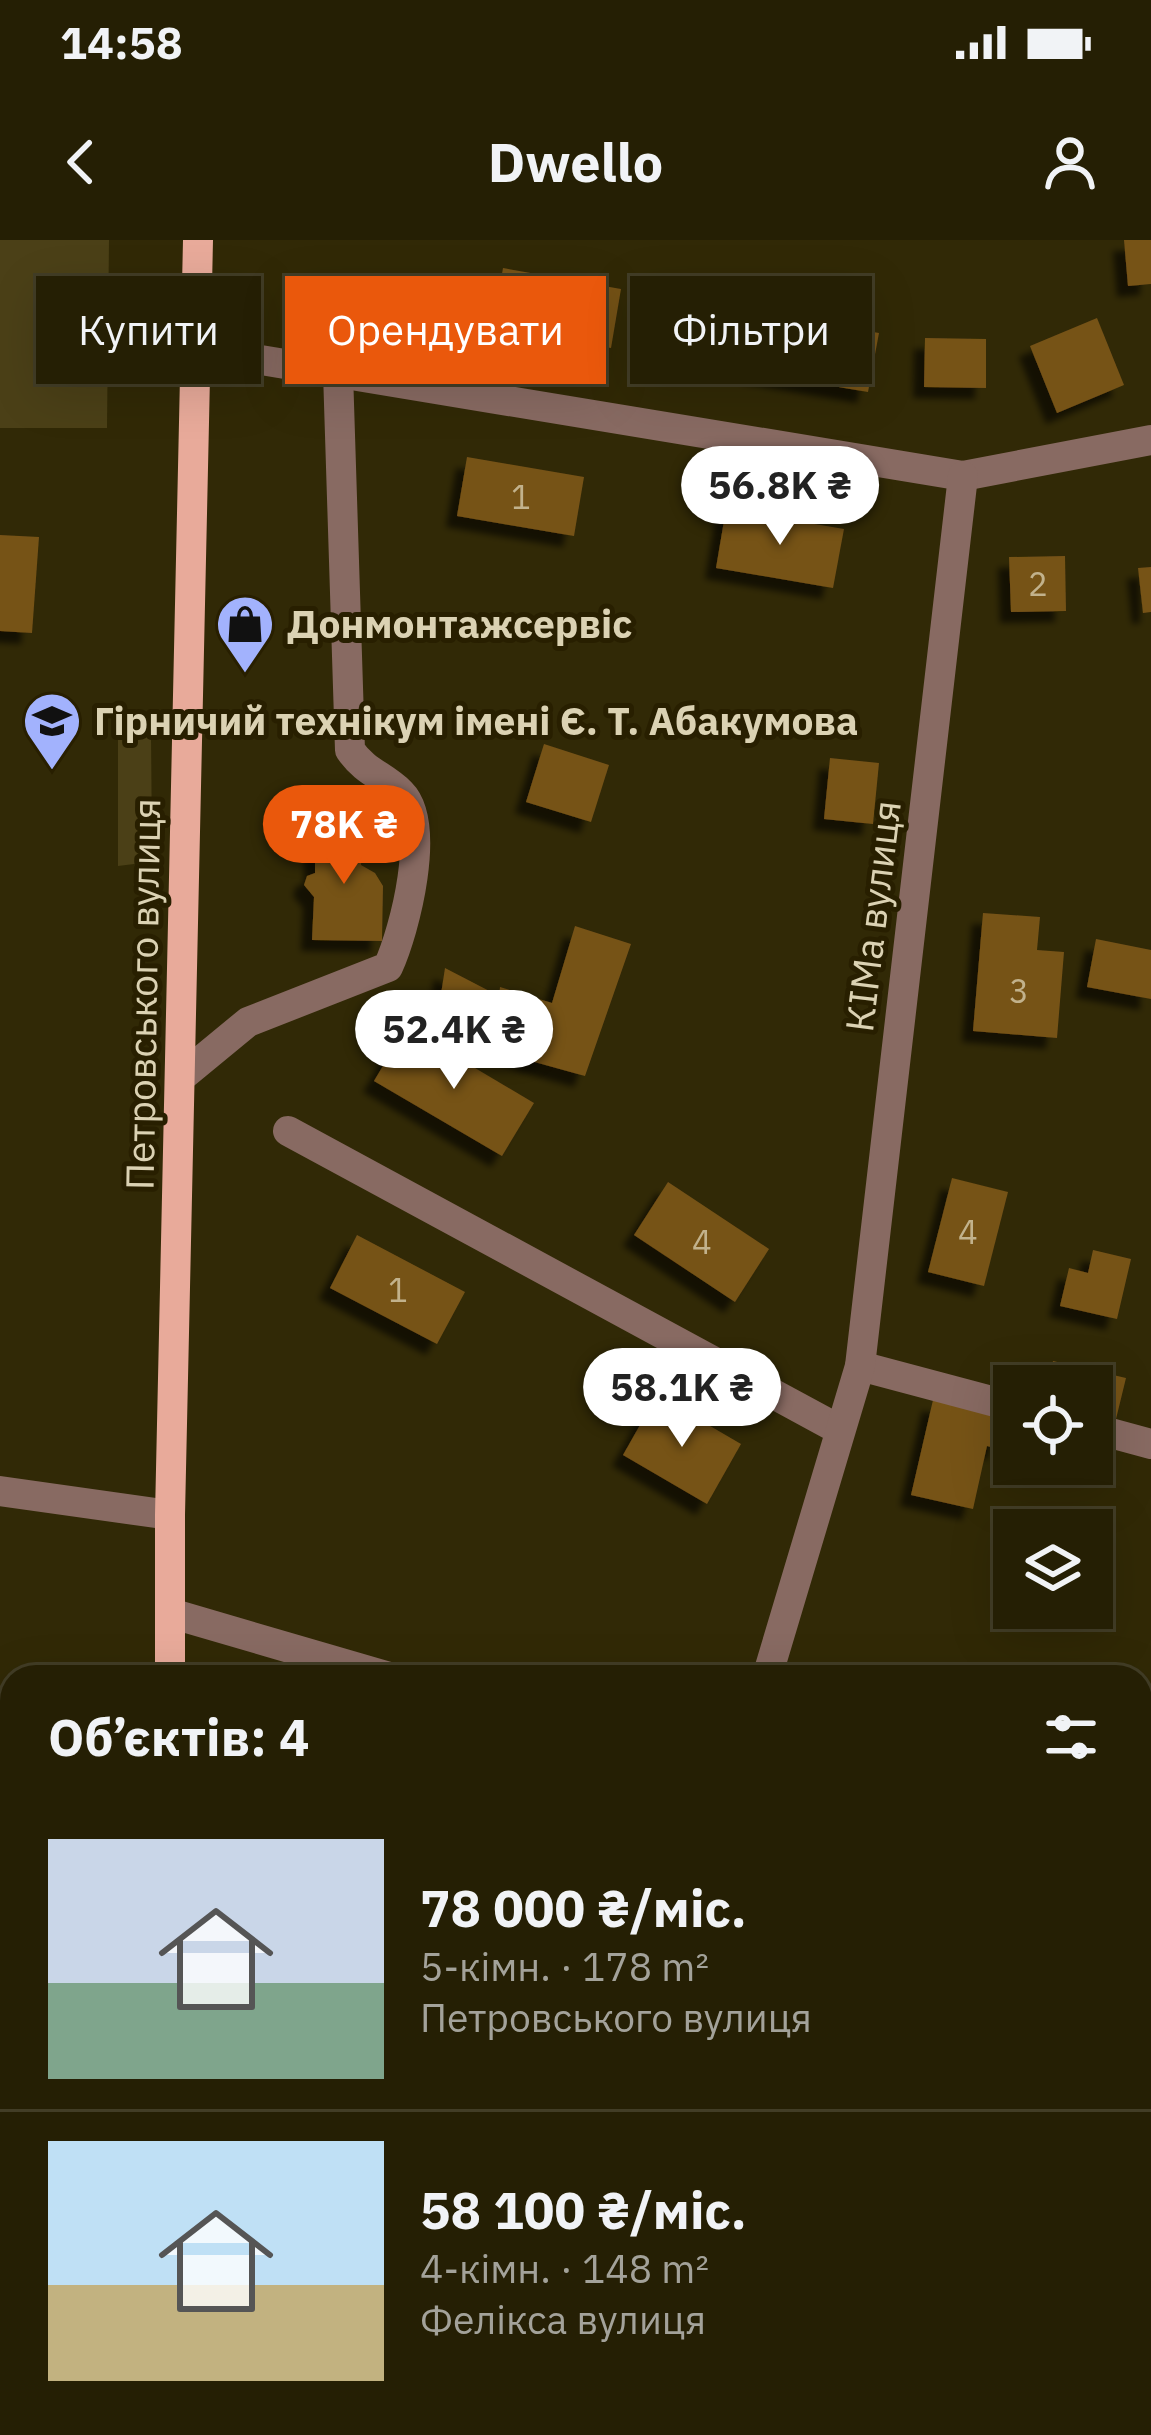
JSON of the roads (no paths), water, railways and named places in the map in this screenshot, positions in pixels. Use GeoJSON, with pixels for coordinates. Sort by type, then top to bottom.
{"type":"FeatureCollection","features":[{"type":"Feature","properties":{"kind":"main road","name":"Петровського вулиця"},"geometry":{"type":"LineString","coordinates":[[197,276],[198,240]]}},
{"type":"Feature","properties":{"kind":"main road","name":"Петровського вулиця"},"geometry":{"type":"LineString","coordinates":[[170,1665],[193,384]]}},
{"type":"Feature","properties":{"kind":"street"},"geometry":{"type":"LineString","coordinates":[[180,1078],[248,1022],[388,967],[400,941],[416,840],[415,814],[400,792],[363,769],[350,750],[338,384]]}},
{"type":"Feature","properties":{"kind":"street"},"geometry":{"type":"LineString","coordinates":[[410,384],[963,476],[1151,440]]}},
{"type":"Feature","properties":{"kind":"street","name":"КІМа вулиця"},"geometry":{"type":"LineString","coordinates":[[770,1665],[860,1366],[963,476]]}},
{"type":"Feature","properties":{"kind":"street"},"geometry":{"type":"LineString","coordinates":[[288,1131],[841,1430]]}},
{"type":"Feature","properties":{"kind":"street"},"geometry":{"type":"LineString","coordinates":[[860,1366],[993,1401]]}},
{"type":"Feature","properties":{"kind":"street"},"geometry":{"type":"LineString","coordinates":[[1113,1434],[1151,1444]]}},
{"type":"Feature","properties":{"kind":"street"},"geometry":{"type":"LineString","coordinates":[[0,1491],[170,1515]]}},
{"type":"Feature","properties":{"kind":"street"},"geometry":{"type":"LineString","coordinates":[[170,1613],[348,1665]]}},
{"type":"Feature","properties":{"kind":"place","name":"Донмонтажсервіс"},"geometry":{"type":"Point","coordinates":[245,675]}},
{"type":"Feature","properties":{"kind":"place","name":"Гірничий технікум імені Є. Т. Абакумова"},"geometry":{"type":"Point","coordinates":[52,772]}}]}
